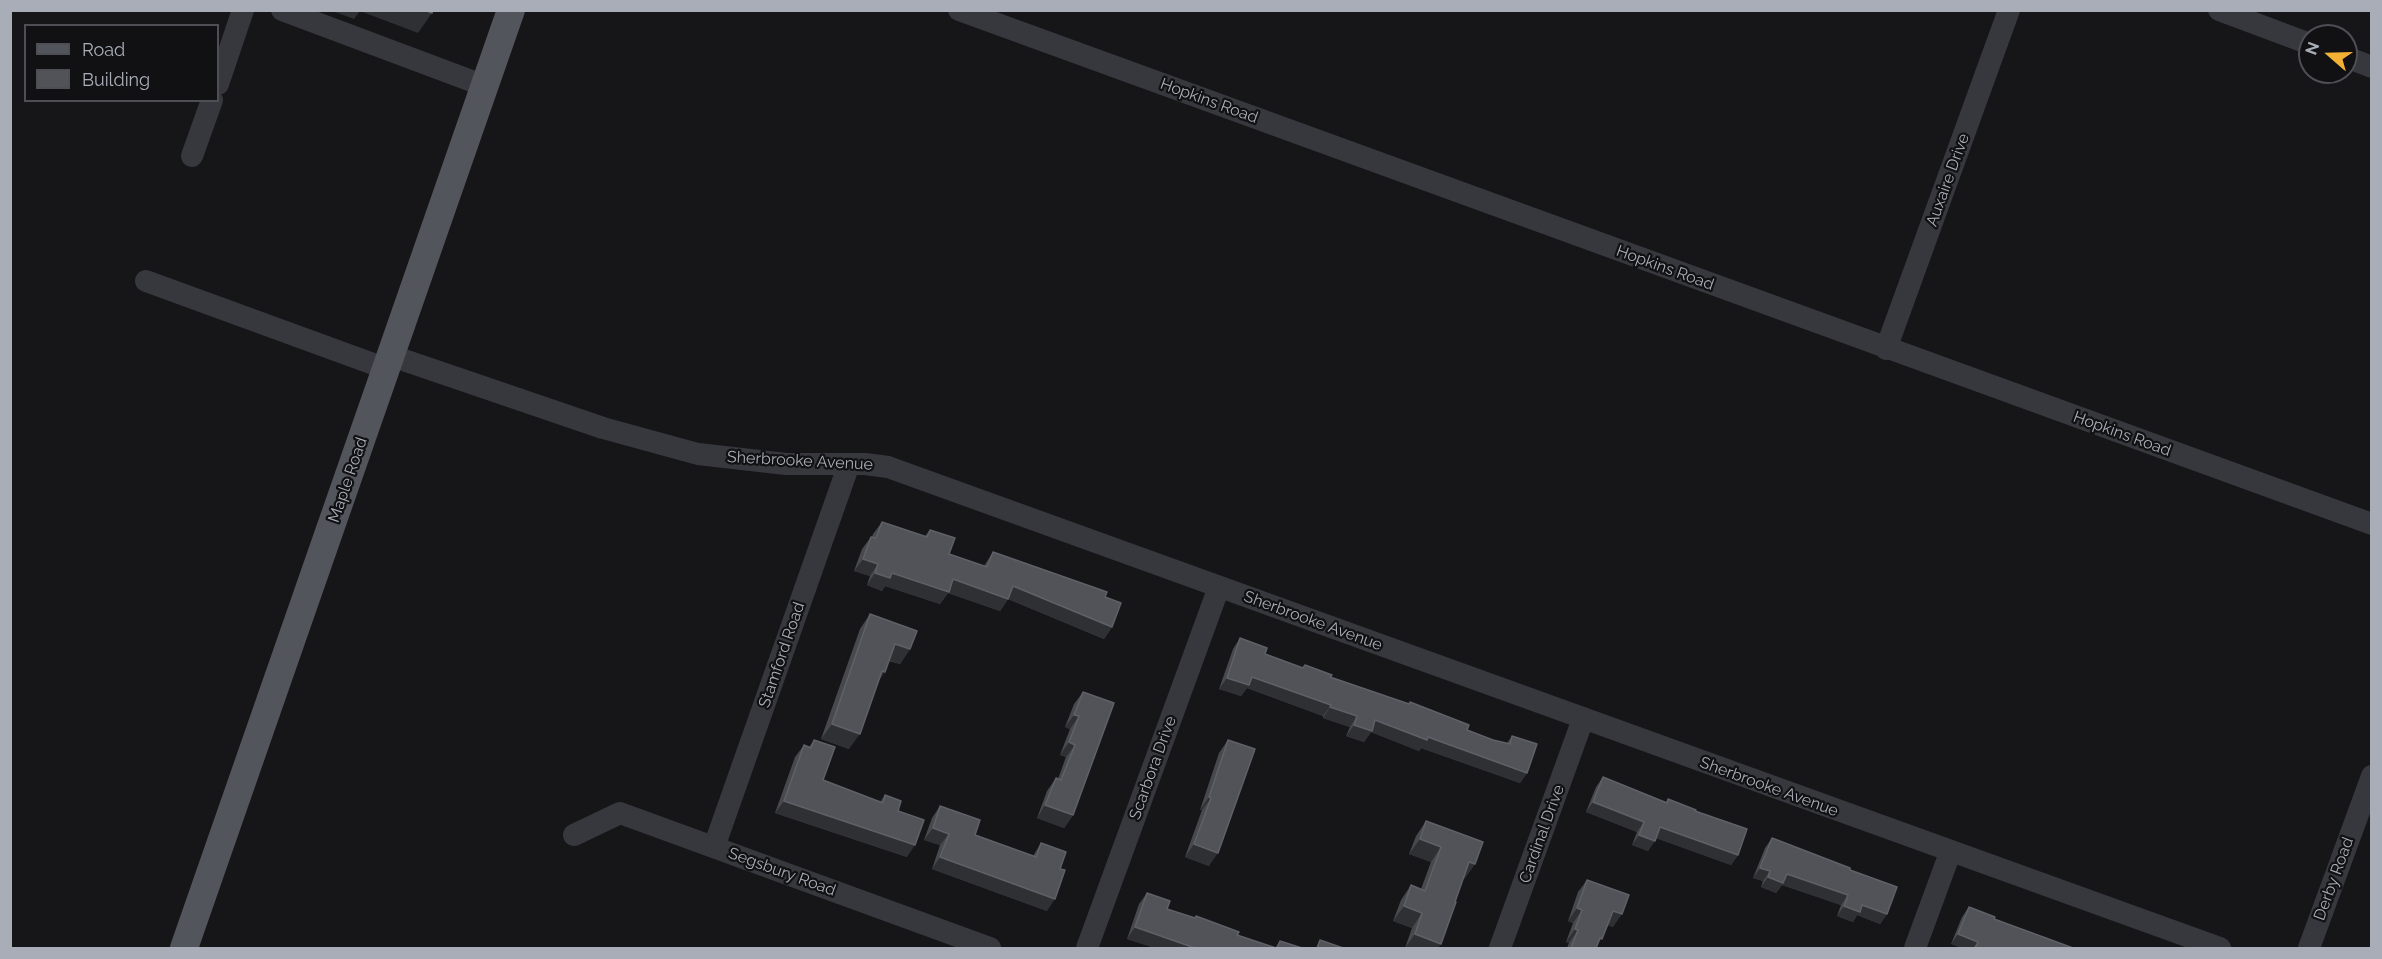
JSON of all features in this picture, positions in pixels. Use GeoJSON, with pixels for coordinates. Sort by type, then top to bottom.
{"type":"FeatureCollection","features":[{"type":"Feature","properties":{"kind":"main road","name":"Maple Road"},"geometry":{"type":"LineString","coordinates":[[184,948],[511,10]]}},
{"type":"Feature","properties":{"kind":"street"},"geometry":{"type":"LineString","coordinates":[[219,81],[243,10]]}},
{"type":"Feature","properties":{"kind":"street"},"geometry":{"type":"LineString","coordinates":[[282,10],[485,86]]}},
{"type":"Feature","properties":{"kind":"street","name":"Hopkins Road"},"geometry":{"type":"LineString","coordinates":[[959,10],[2372,524]]}},
{"type":"Feature","properties":{"kind":"street","name":"Auxaire Drive"},"geometry":{"type":"LineString","coordinates":[[1886,349],[2009,10]]}},
{"type":"Feature","properties":{"kind":"street"},"geometry":{"type":"LineString","coordinates":[[2219,10],[2298,40]]}},
{"type":"Feature","properties":{"kind":"street"},"geometry":{"type":"LineString","coordinates":[[192,156],[211,102]]}},
{"type":"Feature","properties":{"kind":"street","name":"Sherbrooke Avenue"},"geometry":{"type":"LineString","coordinates":[[146,281],[389,362],[603,428],[698,454],[786,464],[849,464],[888,467],[1950,853],[2220,948]]}},
{"type":"Feature","properties":{"kind":"street","name":"Stamford Road"},"geometry":{"type":"LineString","coordinates":[[714,847],[849,464]]}},
{"type":"Feature","properties":{"kind":"street","name":"Scarbora Drive"},"geometry":{"type":"LineString","coordinates":[[1088,948],[1220,587]]}},
{"type":"Feature","properties":{"kind":"street","name":"Cardinal Drive"},"geometry":{"type":"LineString","coordinates":[[1500,948],[1583,719]]}},
{"type":"Feature","properties":{"kind":"street","name":"Derby Road"},"geometry":{"type":"LineString","coordinates":[[2309,948],[2372,776]]}},
{"type":"Feature","properties":{"kind":"street","name":"Segsbury Road"},"geometry":{"type":"LineString","coordinates":[[574,835],[620,813],[990,948]]}},
{"type":"Feature","properties":{"kind":"street"},"geometry":{"type":"LineString","coordinates":[[1915,948],[1950,853]]}},
{"type":"Feature","properties":{"kind":"building"},"geometry":{"type":"Polygon","coordinates":[[[882,522],[927,537],[930,530],[955,538],[949,554],[987,567],[993,552],[1107,592],[1105,597],[1121,603],[1112,627],[1013,586],[1008,599],[953,579],[949,592],[892,573],[890,578],[875,573],[878,564],[863,559],[871,537],[876,538],[882,522]]]}},
{"type":"Feature","properties":{"kind":"building"},"geometry":{"type":"Polygon","coordinates":[[[870,614],[917,631],[910,649],[895,644],[885,672],[882,671],[860,734],[832,724],[870,614]]]}},
{"type":"Feature","properties":{"kind":"building"},"geometry":{"type":"Polygon","coordinates":[[[1240,638],[1267,648],[1265,654],[1303,668],[1305,665],[1332,675],[1330,677],[1409,704],[1410,702],[1469,725],[1467,730],[1493,740],[1510,744],[1512,736],[1537,744],[1527,773],[1375,720],[1372,731],[1354,725],[1357,716],[1252,677],[1249,685],[1227,678],[1240,638]]]}},
{"type":"Feature","properties":{"kind":"building"},"geometry":{"type":"Polygon","coordinates":[[[1083,692],[1114,703],[1073,815],[1045,805],[1056,778],[1061,780],[1075,745],[1069,742],[1079,716],[1074,715],[1083,692]]]}},
{"type":"Feature","properties":{"kind":"building"},"geometry":{"type":"Polygon","coordinates":[[[814,740],[835,747],[823,780],[883,803],[885,795],[901,801],[898,811],[924,820],[915,845],[784,801],[804,745],[811,748],[814,740]]]}},
{"type":"Feature","properties":{"kind":"building"},"geometry":{"type":"Polygon","coordinates":[[[1228,740],[1255,749],[1218,853],[1194,844],[1211,798],[1209,797],[1228,740]]]}},
{"type":"Feature","properties":{"kind":"building"},"geometry":{"type":"Polygon","coordinates":[[[1603,777],[1667,803],[1668,799],[1747,829],[1738,855],[1660,827],[1655,841],[1639,835],[1644,822],[1593,802],[1603,777]]]}},
{"type":"Feature","properties":{"kind":"building"},"geometry":{"type":"Polygon","coordinates":[[[940,806],[980,820],[975,835],[1036,857],[1041,843],[1066,852],[1060,869],[1065,870],[1055,899],[940,857],[949,834],[933,828],[940,806]]]}},
{"type":"Feature","properties":{"kind":"building"},"geometry":{"type":"Polygon","coordinates":[[[1426,821],[1483,842],[1475,864],[1469,862],[1441,944],[1415,934],[1422,913],[1404,906],[1411,885],[1425,891],[1441,847],[1420,839],[1426,821]]]}},
{"type":"Feature","properties":{"kind":"building"},"geometry":{"type":"Polygon","coordinates":[[[1772,838],[1897,887],[1887,914],[1862,905],[1860,912],[1844,906],[1848,895],[1787,874],[1783,883],[1768,877],[1770,871],[1760,868],[1772,838]]]}},
{"type":"Feature","properties":{"kind":"building"},"geometry":{"type":"Polygon","coordinates":[[[1587,880],[1629,895],[1622,914],[1613,911],[1596,948],[1571,948],[1582,910],[1577,908],[1587,880]]]}},
{"type":"Feature","properties":{"kind":"building"},"geometry":{"type":"Polygon","coordinates":[[[1147,893],[1170,901],[1167,909],[1195,918],[1196,916],[1239,932],[1237,935],[1276,948],[1195,948],[1135,927],[1147,893]]]}},
{"type":"Feature","properties":{"kind":"building"},"geometry":{"type":"Polygon","coordinates":[[[1969,907],[1995,917],[1994,919],[2073,948],[1975,948],[1978,942],[1958,934],[1969,907]]]}},
{"type":"Feature","properties":{"kind":"building"},"geometry":{"type":"Polygon","coordinates":[[[1320,940],[1343,948],[1317,948],[1320,940]]]}},
{"type":"Feature","properties":{"kind":"building"},"geometry":{"type":"Polygon","coordinates":[[[1280,941],[1302,948],[1277,948],[1280,941]]]}}]}
